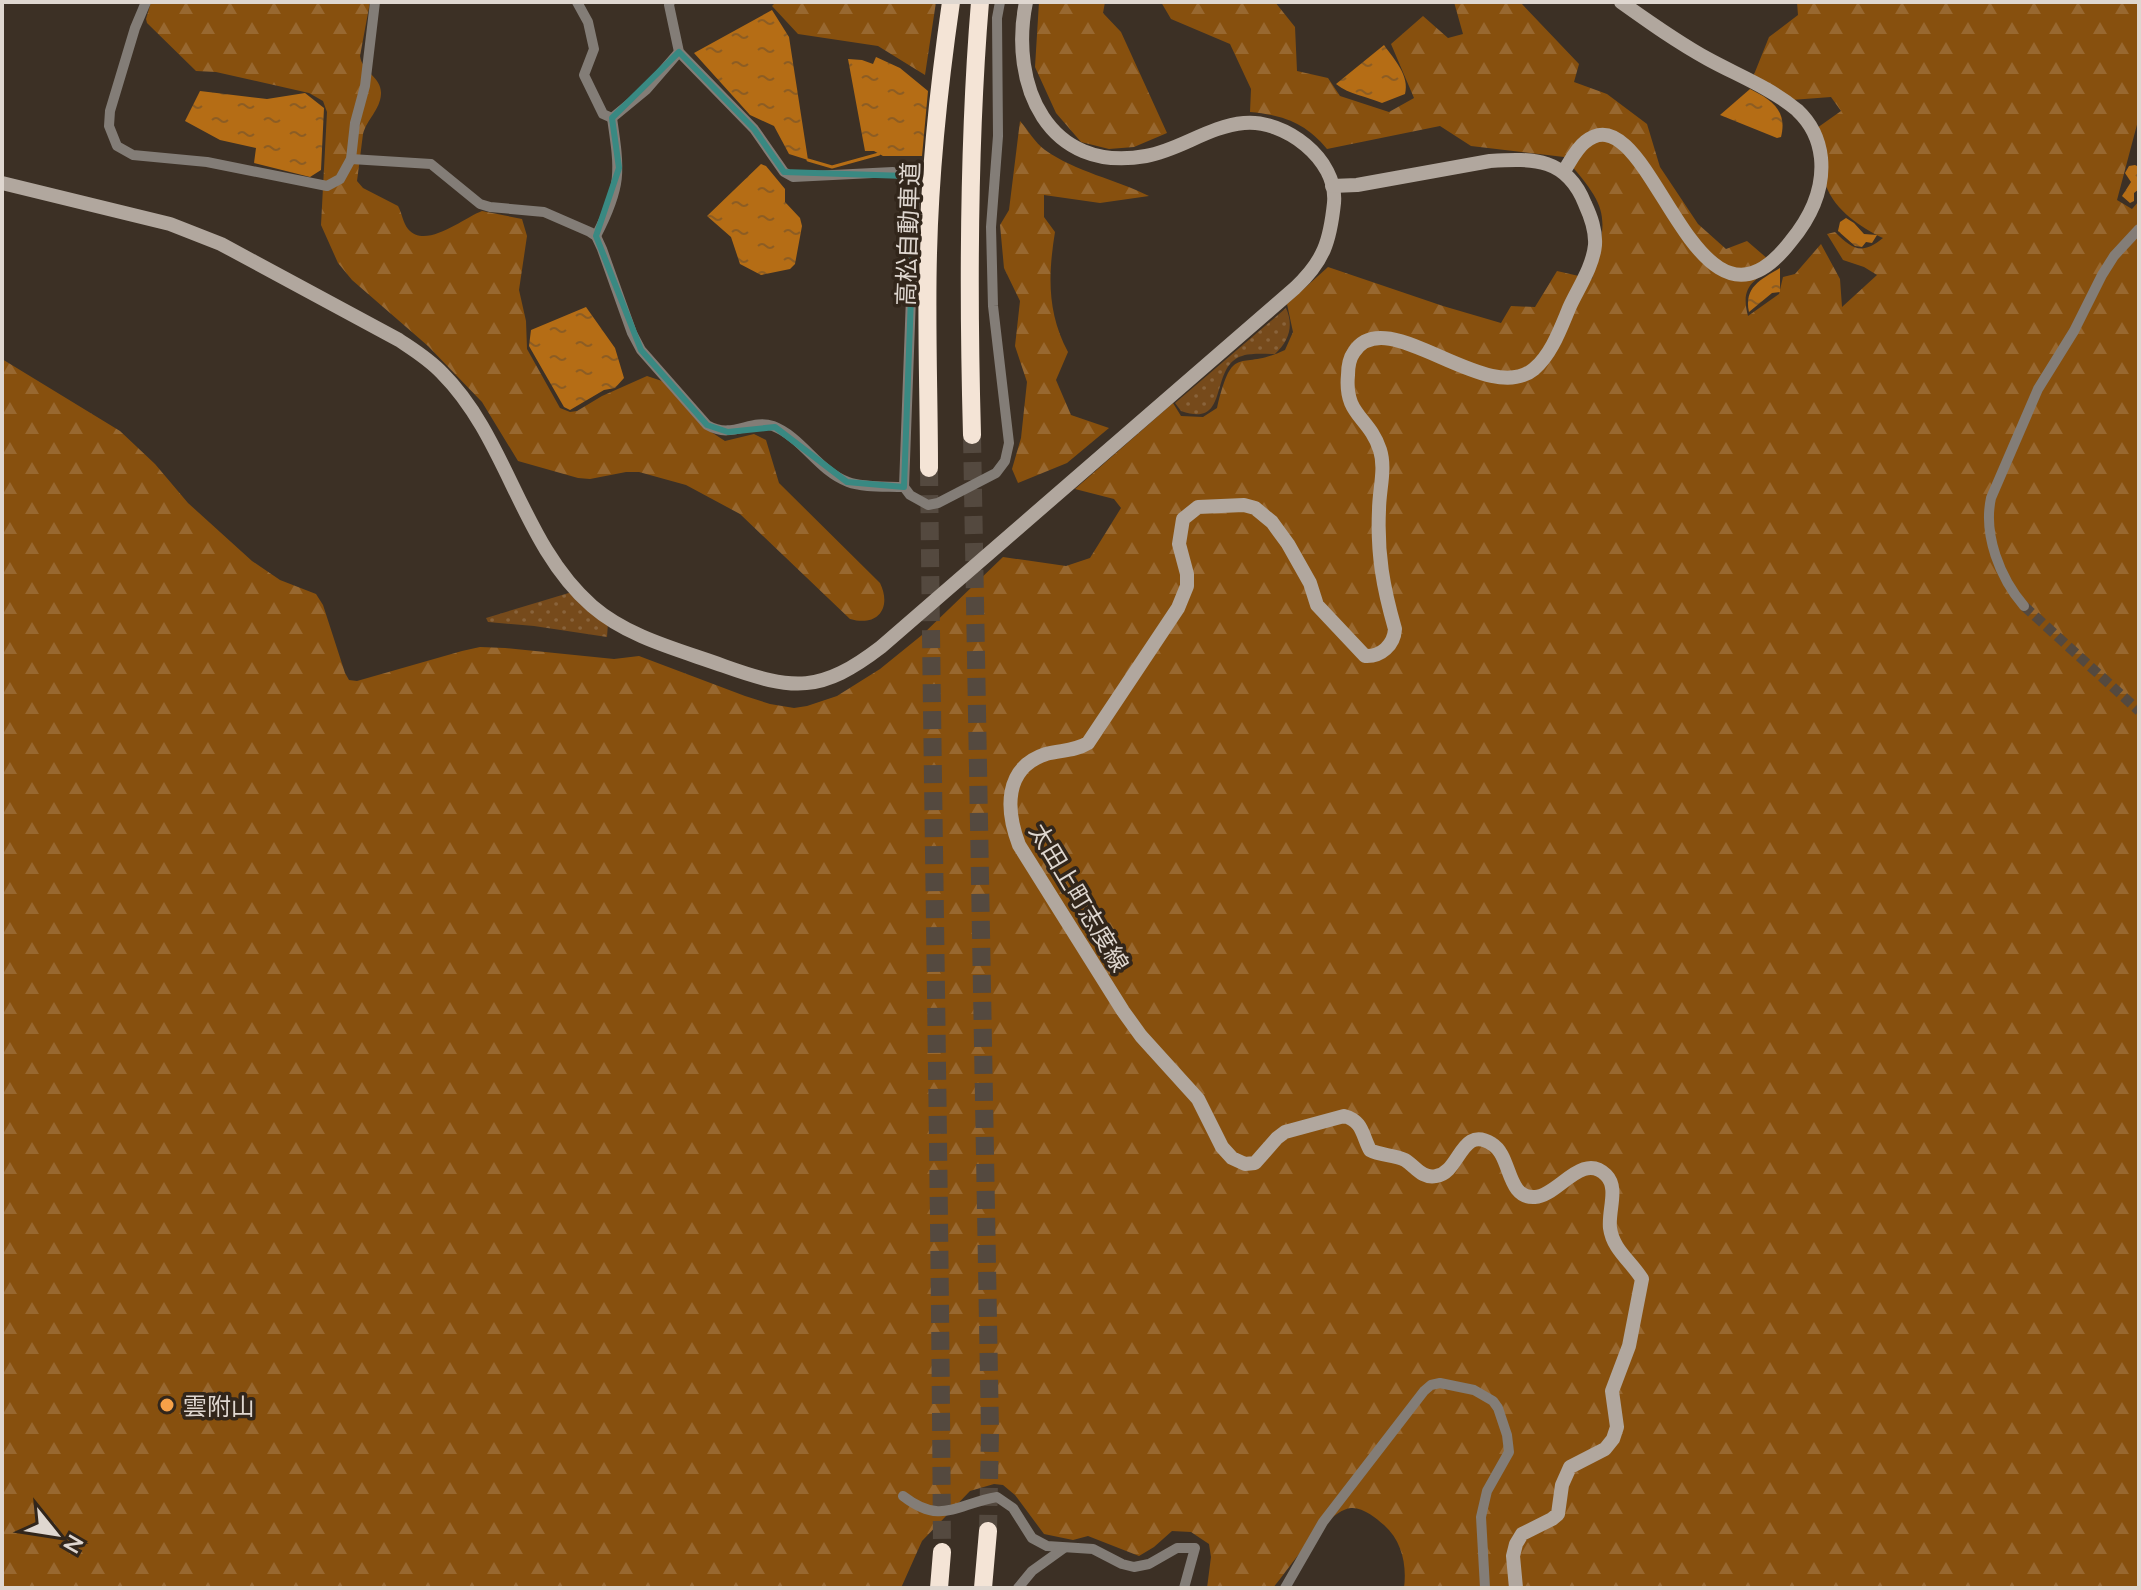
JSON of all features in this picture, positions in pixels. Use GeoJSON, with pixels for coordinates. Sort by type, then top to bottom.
{"type":"FeatureCollection","features":[{"type":"Feature","properties":{"kind":"highway","name":"高松自動車道"},"geometry":{"type":"LineString","coordinates":[[929,468],[930,196],[941,66],[951,2]]}},
{"type":"Feature","properties":{"kind":"highway"},"geometry":{"type":"LineString","coordinates":[[972,435],[970,166],[980,2]]}},
{"type":"Feature","properties":{"kind":"highway"},"geometry":{"type":"LineString","coordinates":[[983,1588],[988,1531]]}},
{"type":"Feature","properties":{"kind":"highway"},"geometry":{"type":"LineString","coordinates":[[939,1588],[942,1552]]}},
{"type":"Feature","properties":{"kind":"main road"},"geometry":{"type":"LineString","coordinates":[[2,183],[196,233],[235,251],[423,356],[442,373],[476,417],[551,557],[572,586],[592,606],[642,636],[738,671],[794,685],[810,685],[838,675],[881,647],[1313,271],[1324,254],[1332,225],[1335,195],[1332,186],[1326,169],[1314,153],[1283,131],[1244,122],[1147,156],[1107,157],[1078,148],[1040,117],[1032,101],[1025,71],[1023,40],[1026,2]]}},
{"type":"Feature","properties":{"kind":"main road"},"geometry":{"type":"LineString","coordinates":[[1332,186],[1357,185],[1510,160],[1545,163],[1564,171],[1585,142],[1603,136],[1624,143],[1641,163],[1702,253],[1724,271],[1735,275],[1747,275],[1758,270],[1783,252],[1808,216],[1818,195],[1821,161],[1814,132],[1796,109],[1689,48],[1621,2]]}},
{"type":"Feature","properties":{"kind":"main road","name":"太田上町志度線"},"geometry":{"type":"LineString","coordinates":[[1516,1588],[1512,1570],[1516,1544],[1522,1534],[1558,1514],[1562,1485],[1570,1467],[1605,1449],[1617,1427],[1612,1391],[1629,1346],[1642,1279],[1617,1249],[1612,1236],[1610,1211],[1613,1186],[1608,1177],[1601,1171],[1583,1170],[1533,1198],[1524,1195],[1513,1182],[1501,1151],[1485,1140],[1476,1139],[1467,1143],[1448,1170],[1433,1177],[1425,1175],[1403,1159],[1370,1150],[1360,1124],[1344,1116],[1285,1132],[1255,1163],[1245,1164],[1232,1158],[1217,1140],[1198,1099],[1141,1036],[1123,1011],[1019,845],[1010,823],[1009,806],[1012,788],[1025,767],[1045,755],[1078,749],[1098,732],[1178,608],[1187,586],[1179,532],[1183,519],[1198,507],[1244,505],[1264,514],[1288,544],[1310,583],[1317,605],[1365,656],[1383,652],[1394,639],[1395,629],[1379,569],[1383,463],[1372,433],[1349,402],[1346,390],[1352,355],[1358,347],[1379,339],[1418,347],[1484,375],[1514,379],[1537,366],[1560,329],[1595,244],[1594,229],[1582,195],[1574,180],[1564,171]]}},
{"type":"Feature","properties":{"kind":"street"},"geometry":{"type":"LineString","coordinates":[[146,2],[110,111],[109,126],[117,146],[133,155],[207,162],[327,186],[340,179],[351,159],[355,123],[365,86],[375,2]]}},
{"type":"Feature","properties":{"kind":"street"},"geometry":{"type":"LineString","coordinates":[[577,2],[588,22],[594,49],[586,69],[586,82],[603,114],[612,118]]}},
{"type":"Feature","properties":{"kind":"street"},"geometry":{"type":"LineString","coordinates":[[670,2],[679,52],[754,129],[784,172],[793,177],[893,172],[912,181],[915,188],[904,487]]}},
{"type":"Feature","properties":{"kind":"street"},"geometry":{"type":"LineString","coordinates":[[351,159],[431,164],[480,204],[544,212],[596,236],[641,350],[707,425],[719,432],[765,425],[775,427],[847,482],[904,487],[919,501],[928,505],[938,503],[996,473],[1005,461],[1009,443],[993,290],[991,227],[998,136],[1000,2]]}},
{"type":"Feature","properties":{"kind":"street"},"geometry":{"type":"LineString","coordinates":[[612,118],[646,90],[679,52]]}},
{"type":"Feature","properties":{"kind":"street"},"geometry":{"type":"LineString","coordinates":[[596,236],[618,186],[619,168],[612,118]]}},
{"type":"Feature","properties":{"kind":"street"},"geometry":{"type":"LineString","coordinates":[[2024,606],[2011,591],[2000,570],[1988,513],[1991,498],[2038,389],[2074,331],[2102,275],[2114,256],[2139,229]]}},
{"type":"Feature","properties":{"kind":"street"},"geometry":{"type":"LineString","coordinates":[[1285,1588],[1323,1522],[1424,1391],[1440,1383],[1474,1390],[1493,1401],[1507,1435],[1509,1452],[1487,1491],[1481,1517],[1485,1588]]}},
{"type":"Feature","properties":{"kind":"street"},"geometry":{"type":"LineString","coordinates":[[903,1496],[933,1512],[997,1497],[1013,1508],[1032,1538],[1047,1546],[1093,1549],[1134,1567],[1149,1564],[1177,1548],[1195,1548],[1184,1588]]}},
{"type":"Feature","properties":{"kind":"street"},"geometry":{"type":"LineString","coordinates":[[1018,1588],[1032,1571],[1064,1548]]}},
{"type":"Feature","properties":{"kind":"highlighted area"},"geometry":{"type":"Polygon","coordinates":[[[679,52],[754,129],[784,172],[906,176],[915,188],[904,487],[847,482],[775,427],[728,432],[707,425],[641,350],[596,236],[619,168],[612,118],[679,52]]]}},
{"type":"Feature","properties":{"kind":"green space"},"geometry":{"type":"Polygon","coordinates":[[[151,2],[370,2],[360,56],[378,83],[381,94],[363,134],[357,181],[363,188],[398,206],[406,227],[416,235],[445,230],[482,211],[522,219],[527,236],[519,290],[526,321],[527,349],[560,408],[577,411],[647,376],[662,381],[702,426],[725,441],[754,434],[766,440],[779,483],[880,583],[884,600],[880,613],[868,620],[850,619],[740,514],[686,485],[639,472],[578,478],[518,461],[482,402],[428,346],[352,280],[338,263],[321,225],[327,112],[323,101],[309,93],[216,72],[196,71],[147,23],[151,2]]]}},
{"type":"Feature","properties":{"kind":"green space"},"geometry":{"type":"Polygon","coordinates":[[[776,2],[936,2],[925,75],[878,46],[798,34],[772,6],[776,2]]]}},
{"type":"Feature","properties":{"kind":"green space"},"geometry":{"type":"Polygon","coordinates":[[[1039,2],[1105,2],[1103,13],[1121,32],[1167,133],[1134,147],[1109,149],[1081,142],[1056,113],[1035,67],[1039,2]]]}},
{"type":"Feature","properties":{"kind":"green space"},"geometry":{"type":"Polygon","coordinates":[[[1161,2],[1275,2],[1295,27],[1297,71],[1328,78],[1340,96],[1389,112],[1414,98],[1391,44],[1423,16],[1448,38],[1463,34],[1454,2],[1520,2],[1579,64],[1574,82],[1607,94],[1647,124],[1660,167],[1698,224],[1726,249],[1747,241],[1776,266],[1750,285],[1746,298],[1748,316],[1779,294],[1783,277],[1795,274],[1821,244],[1840,279],[1842,307],[1877,275],[1843,260],[1827,234],[1835,232],[1858,248],[1869,247],[1883,238],[1850,217],[1836,203],[1826,186],[1817,128],[1841,111],[1831,97],[1791,100],[1753,77],[1769,37],[1798,15],[1797,2],[2139,2],[2139,117],[2117,200],[2132,209],[2139,201],[2139,1588],[1404,1588],[1404,1562],[1395,1538],[1373,1516],[1351,1508],[1341,1511],[1320,1529],[1273,1588],[1207,1588],[1211,1557],[1209,1544],[1191,1532],[1172,1531],[1139,1556],[1088,1536],[1073,1540],[1044,1534],[1015,1495],[1003,1485],[994,1484],[970,1491],[922,1541],[901,1588],[2,1588],[2,359],[120,431],[155,464],[188,503],[252,561],[280,580],[316,594],[323,605],[349,680],[357,681],[480,647],[505,648],[614,659],[639,656],[770,704],[794,708],[807,706],[837,696],[880,669],[922,635],[1003,557],[1066,566],[1090,558],[1121,508],[1114,499],[1075,489],[1173,403],[1181,416],[1203,417],[1217,408],[1233,366],[1285,350],[1293,332],[1287,304],[1328,267],[1501,323],[1511,306],[1535,307],[1557,271],[1592,279],[1601,239],[1601,213],[1590,189],[1564,157],[1471,146],[1440,126],[1327,149],[1311,133],[1293,122],[1250,112],[1251,89],[1230,44],[1171,19],[1161,2]]]}},
{"type":"Feature","properties":{"kind":"green space"},"geometry":{"type":"Polygon","coordinates":[[[1020,121],[1038,144],[1057,158],[1149,196],[1100,203],[1044,195],[1044,217],[1055,232],[1050,279],[1053,308],[1068,352],[1056,380],[1071,415],[1109,428],[1067,463],[1018,483],[1012,469],[1021,438],[1027,382],[1015,346],[1020,301],[1004,268],[1000,225],[1009,210],[1020,121]]]}},
{"type":"Feature","properties":{"kind":"shaded area"},"geometry":{"type":"Polygon","coordinates":[[[1286,308],[1290,321],[1289,333],[1275,354],[1250,354],[1237,358],[1224,375],[1213,406],[1206,412],[1196,414],[1181,411],[1175,403],[1286,308]]]}},
{"type":"Feature","properties":{"kind":"shaded area"},"geometry":{"type":"Polygon","coordinates":[[[572,592],[608,623],[607,637],[488,622],[486,618],[572,592]]]}},
{"type":"Feature","properties":{"kind":"water"},"geometry":{"type":"Polygon","coordinates":[[[772,10],[789,37],[808,160],[789,154],[774,126],[750,115],[694,53],[772,10]]]}},
{"type":"Feature","properties":{"kind":"water"},"geometry":{"type":"Polygon","coordinates":[[[1384,45],[1403,74],[1405,94],[1382,103],[1336,84],[1384,45]]]}},
{"type":"Feature","properties":{"kind":"water"},"geometry":{"type":"Polygon","coordinates":[[[876,57],[900,68],[928,91],[922,156],[883,156],[874,151],[865,151],[848,59],[873,64],[876,57]]]}},
{"type":"Feature","properties":{"kind":"water"},"geometry":{"type":"Polygon","coordinates":[[[1750,89],[1770,101],[1780,113],[1781,137],[1720,115],[1750,89]]]}},
{"type":"Feature","properties":{"kind":"water"},"geometry":{"type":"Polygon","coordinates":[[[200,91],[267,99],[305,93],[324,108],[321,170],[310,177],[254,163],[256,148],[220,140],[185,121],[200,91]]]}},
{"type":"Feature","properties":{"kind":"water"},"geometry":{"type":"Polygon","coordinates":[[[761,164],[785,189],[785,202],[800,218],[802,226],[795,264],[790,269],[761,275],[740,264],[731,237],[707,216],[761,164]]]}},
{"type":"Feature","properties":{"kind":"water"},"geometry":{"type":"Polygon","coordinates":[[[2129,166],[2139,167],[2139,189],[2130,203],[2122,196],[2131,182],[2125,173],[2129,166]]]}},
{"type":"Feature","properties":{"kind":"water"},"geometry":{"type":"Polygon","coordinates":[[[1846,218],[1864,234],[1877,235],[1872,243],[1855,246],[1838,231],[1840,222],[1846,218]]]}},
{"type":"Feature","properties":{"kind":"water"},"geometry":{"type":"Polygon","coordinates":[[[1780,268],[1780,292],[1772,293],[1749,312],[1751,290],[1780,268]]]}},
{"type":"Feature","properties":{"kind":"water"},"geometry":{"type":"Polygon","coordinates":[[[586,307],[615,348],[624,378],[615,388],[604,390],[570,410],[564,407],[529,346],[531,330],[586,307]]]}},
{"type":"Feature","properties":{"kind":"waterway"},"geometry":{"type":"LineString","coordinates":[[808,160],[832,167],[879,154]]}},
{"type":"Feature","properties":{"kind":"tunnel"},"geometry":{"type":"LineString","coordinates":[[972,435],[990,1432],[988,1531]]}},
{"type":"Feature","properties":{"kind":"tunnel"},"geometry":{"type":"LineString","coordinates":[[929,468],[942,1552]]}},
{"type":"Feature","properties":{"kind":"tunnel"},"geometry":{"type":"LineString","coordinates":[[2024,606],[2139,711]]}},
{"type":"Feature","properties":{"kind":"place","name":"雲附山"},"geometry":{"type":"Point","coordinates":[167,1405]}}]}
